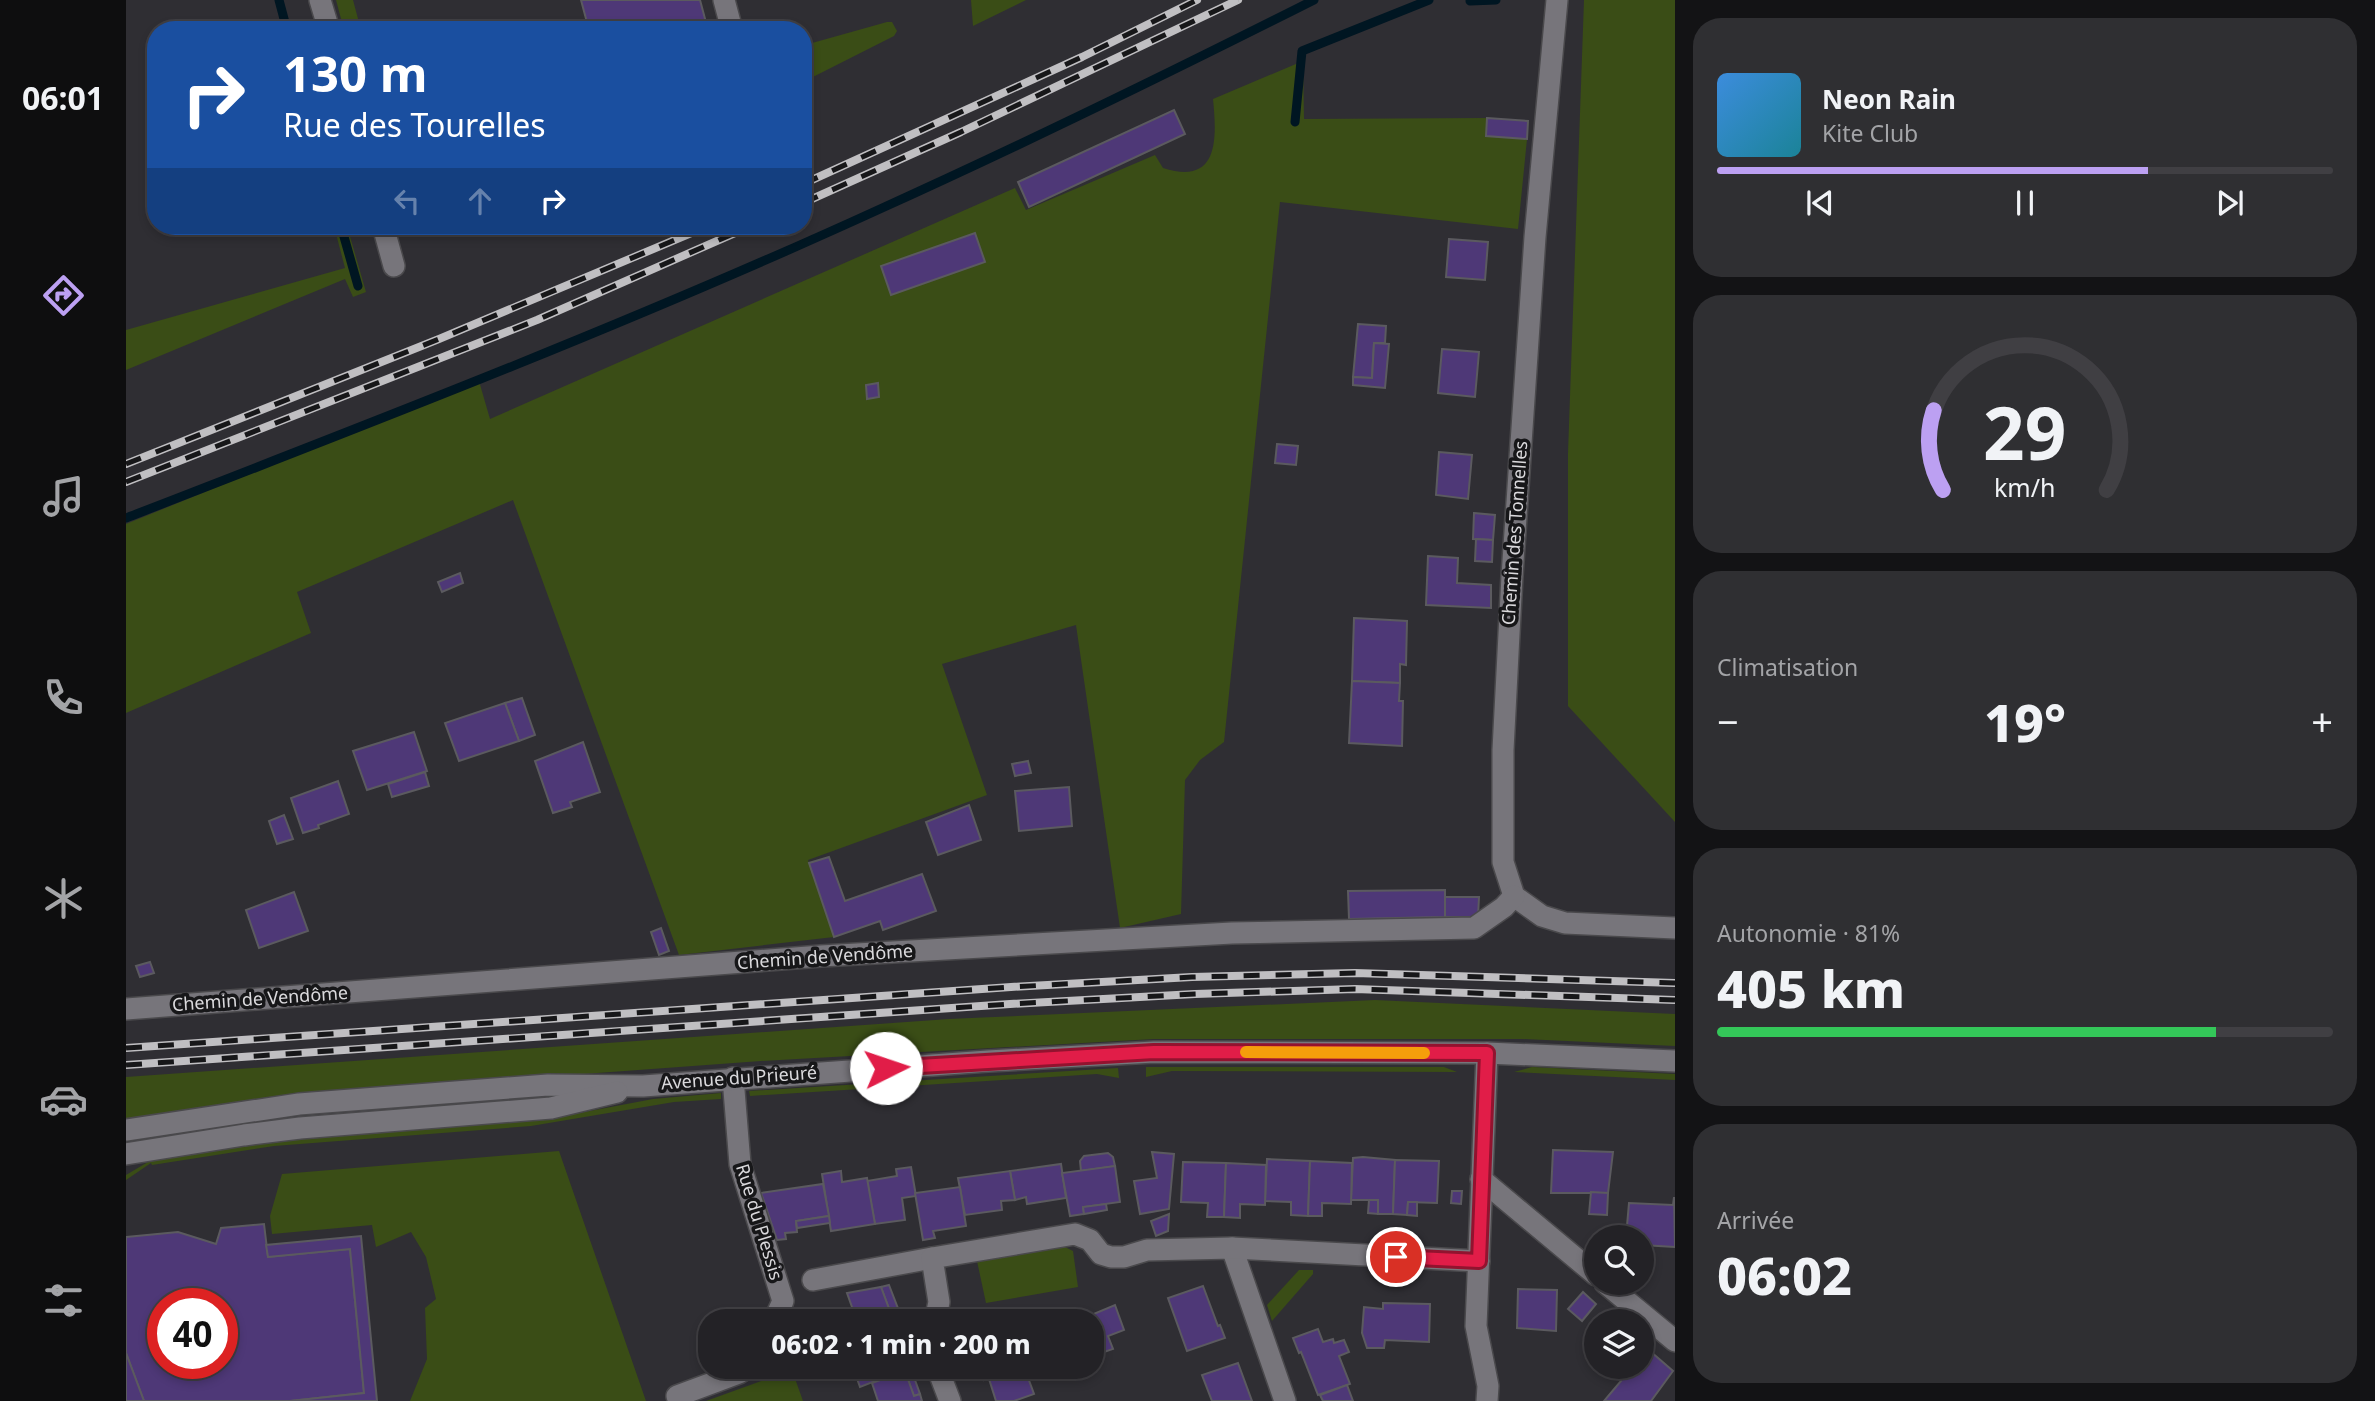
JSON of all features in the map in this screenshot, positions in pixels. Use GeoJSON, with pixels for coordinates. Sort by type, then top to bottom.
{"type":"FeatureCollection","features":[{"type":"Feature","properties":{"kind":"street"},"geometry":{"type":"LineString","coordinates":[[320,0],[326,21]]}},
{"type":"Feature","properties":{"kind":"street"},"geometry":{"type":"LineString","coordinates":[[724,0],[730,21]]}},
{"type":"Feature","properties":{"kind":"street","name":"Chemin des Tonnelles"},"geometry":{"type":"LineString","coordinates":[[1514,897],[1503,862],[1503,750],[1534,251],[1557,0]]}},
{"type":"Feature","properties":{"kind":"street"},"geometry":{"type":"LineString","coordinates":[[385,235],[394,266]]}},
{"type":"Feature","properties":{"kind":"street"},"geometry":{"type":"LineString","coordinates":[[1514,897],[1542,916],[1565,923],[1675,928]]}},
{"type":"Feature","properties":{"kind":"street","name":"Chemin de Vendôme"},"geometry":{"type":"LineString","coordinates":[[126,1009],[821,956],[1232,933],[1474,928],[1514,897]]}},
{"type":"Feature","properties":{"kind":"street","name":"Avenue du Prieuré"},"geometry":{"type":"LineString","coordinates":[[126,1130],[299,1104],[548,1085],[642,1086],[1154,1052],[1487,1053],[1675,1061]]}},
{"type":"Feature","properties":{"kind":"street"},"geometry":{"type":"LineString","coordinates":[[1487,1053],[1476,1326],[1488,1386],[1487,1401]]}},
{"type":"Feature","properties":{"kind":"street","name":"Rue du Plessis"},"geometry":{"type":"LineString","coordinates":[[733,1078],[740,1164],[783,1301],[779,1309]]}},
{"type":"Feature","properties":{"kind":"street","name":"Avenue du Prieuré"},"geometry":{"type":"LineString","coordinates":[[126,1154],[300,1128],[551,1108],[642,1086]]}},
{"type":"Feature","properties":{"kind":"street"},"geometry":{"type":"LineString","coordinates":[[1481,1179],[1584,1265]]}},
{"type":"Feature","properties":{"kind":"street"},"geometry":{"type":"LineString","coordinates":[[813,1280],[1075,1234],[1090,1240],[1101,1254],[1111,1257],[1147,1250],[1232,1248],[1479,1261]]}},
{"type":"Feature","properties":{"kind":"street"},"geometry":{"type":"LineString","coordinates":[[1232,1248],[1285,1401]]}},
{"type":"Feature","properties":{"kind":"street"},"geometry":{"type":"LineString","coordinates":[[932,1258],[939,1302],[938,1309]]}},
{"type":"Feature","properties":{"kind":"street"},"geometry":{"type":"LineString","coordinates":[[1619,1295],[1675,1342]]}},
{"type":"Feature","properties":{"kind":"street"},"geometry":{"type":"LineString","coordinates":[[677,1396],[723,1379]]}},
{"type":"Feature","properties":{"kind":"street"},"geometry":{"type":"LineString","coordinates":[[942,1379],[950,1401]]}},
{"type":"Feature","properties":{"kind":"green space"},"geometry":{"type":"Polygon","coordinates":[[[336,0],[353,0],[359,21],[342,21],[336,0]]]}},
{"type":"Feature","properties":{"kind":"green space"},"geometry":{"type":"Polygon","coordinates":[[[971,0],[1026,0],[973,26],[971,0]]]}},
{"type":"Feature","properties":{"kind":"green space"},"geometry":{"type":"Polygon","coordinates":[[[1584,0],[1675,0],[1675,822],[1568,706],[1568,453],[1584,0]]]}},
{"type":"Feature","properties":{"kind":"green space"},"geometry":{"type":"Polygon","coordinates":[[[887,22],[892,22],[897,31],[894,36],[812,77],[812,43],[887,22]]]}},
{"type":"Feature","properties":{"kind":"green space"},"geometry":{"type":"Polygon","coordinates":[[[1303,61],[1304,119],[1487,118],[1486,136],[1527,139],[1518,229],[1280,202],[1224,742],[1200,760],[1185,780],[1181,914],[1120,928],[1076,625],[942,664],[987,795],[808,860],[834,937],[679,955],[513,500],[297,592],[311,633],[126,713],[126,524],[479,381],[490,419],[1015,188],[1026,210],[1155,155],[1163,168],[1181,172],[1195,170],[1204,165],[1214,143],[1213,99],[1303,61]]]}},
{"type":"Feature","properties":{"kind":"green space"},"geometry":{"type":"Polygon","coordinates":[[[336,235],[350,235],[366,292],[353,297],[345,279],[126,370],[126,330],[345,268],[336,235]]]}},
{"type":"Feature","properties":{"kind":"green space"},"geometry":{"type":"Polygon","coordinates":[[[1375,1000],[1675,1014],[1675,1046],[1522,1039],[1154,1039],[761,1061],[529,1078],[126,1121],[126,1077],[949,1019],[1375,1000]]]}},
{"type":"Feature","properties":{"kind":"green space"},"geometry":{"type":"Polygon","coordinates":[[[1146,1067],[1444,1067],[1457,1072],[1172,1071],[1146,1077],[1146,1067]]]}},
{"type":"Feature","properties":{"kind":"green space"},"geometry":{"type":"Polygon","coordinates":[[[1532,1067],[1675,1074],[1675,1080],[1514,1072],[1532,1067]]]}},
{"type":"Feature","properties":{"kind":"green space"},"geometry":{"type":"Polygon","coordinates":[[[1118,1068],[1119,1078],[1097,1074],[750,1096],[749,1091],[1118,1068]]]}},
{"type":"Feature","properties":{"kind":"green space"},"geometry":{"type":"Polygon","coordinates":[[[721,1093],[721,1099],[674,1102],[531,1126],[274,1146],[152,1165],[151,1163],[126,1180],[126,1175],[153,1159],[273,1139],[558,1117],[653,1099],[721,1093]]]}},
{"type":"Feature","properties":{"kind":"green space"},"geometry":{"type":"Polygon","coordinates":[[[559,1151],[646,1401],[410,1401],[427,1359],[425,1308],[436,1299],[426,1257],[411,1232],[376,1247],[372,1225],[272,1234],[270,1216],[282,1174],[559,1151]]]}},
{"type":"Feature","properties":{"kind":"green space"},"geometry":{"type":"Polygon","coordinates":[[[1063,1246],[1073,1251],[1078,1287],[986,1303],[977,1261],[1063,1246]]]}},
{"type":"Feature","properties":{"kind":"green space"},"geometry":{"type":"Polygon","coordinates":[[[1299,1270],[1313,1270],[1313,1274],[1272,1321],[1267,1305],[1299,1270]]]}},
{"type":"Feature","properties":{"kind":"green space"},"geometry":{"type":"Polygon","coordinates":[[[767,1379],[795,1379],[803,1401],[706,1401],[767,1379]]]}},
{"type":"Feature","properties":{"kind":"building"},"geometry":{"type":"Polygon","coordinates":[[[581,0],[700,0],[706,21],[587,21],[581,0]]]}},
{"type":"Feature","properties":{"kind":"building"},"geometry":{"type":"Polygon","coordinates":[[[1174,110],[1185,134],[1029,207],[1018,182],[1174,110]]]}},
{"type":"Feature","properties":{"kind":"building"},"geometry":{"type":"Polygon","coordinates":[[[1487,118],[1528,121],[1527,139],[1486,136],[1487,118]]]}},
{"type":"Feature","properties":{"kind":"building"},"geometry":{"type":"Polygon","coordinates":[[[975,233],[985,262],[891,295],[881,266],[975,233]]]}},
{"type":"Feature","properties":{"kind":"building"},"geometry":{"type":"Polygon","coordinates":[[[1449,239],[1488,242],[1485,280],[1446,277],[1449,239]]]}},
{"type":"Feature","properties":{"kind":"building"},"geometry":{"type":"Polygon","coordinates":[[[1358,324],[1386,326],[1385,343],[1374,343],[1372,378],[1353,377],[1358,324]]]}},
{"type":"Feature","properties":{"kind":"building"},"geometry":{"type":"Polygon","coordinates":[[[1374,343],[1389,344],[1385,388],[1353,385],[1353,377],[1372,378],[1374,343]]]}},
{"type":"Feature","properties":{"kind":"building"},"geometry":{"type":"Polygon","coordinates":[[[1442,349],[1479,352],[1475,397],[1438,393],[1442,349]]]}},
{"type":"Feature","properties":{"kind":"building"},"geometry":{"type":"Polygon","coordinates":[[[878,383],[879,397],[867,399],[866,385],[878,383]]]}},
{"type":"Feature","properties":{"kind":"building"},"geometry":{"type":"Polygon","coordinates":[[[1277,444],[1298,446],[1296,465],[1275,463],[1277,444]]]}},
{"type":"Feature","properties":{"kind":"building"},"geometry":{"type":"Polygon","coordinates":[[[1439,452],[1472,455],[1468,499],[1436,495],[1439,452]]]}},
{"type":"Feature","properties":{"kind":"building"},"geometry":{"type":"Polygon","coordinates":[[[1474,513],[1495,515],[1493,540],[1473,539],[1474,513]]]}},
{"type":"Feature","properties":{"kind":"building"},"geometry":{"type":"Polygon","coordinates":[[[1476,539],[1493,540],[1492,562],[1475,561],[1476,539]]]}},
{"type":"Feature","properties":{"kind":"building"},"geometry":{"type":"Polygon","coordinates":[[[1428,556],[1458,558],[1457,583],[1491,585],[1491,608],[1426,605],[1428,556]]]}},
{"type":"Feature","properties":{"kind":"building"},"geometry":{"type":"Polygon","coordinates":[[[460,573],[463,583],[442,592],[438,582],[460,573]]]}},
{"type":"Feature","properties":{"kind":"building"},"geometry":{"type":"Polygon","coordinates":[[[1354,618],[1407,621],[1406,665],[1400,664],[1400,683],[1352,681],[1354,618]]]}},
{"type":"Feature","properties":{"kind":"building"},"geometry":{"type":"Polygon","coordinates":[[[1352,681],[1400,683],[1399,701],[1403,701],[1402,746],[1349,743],[1352,681]]]}},
{"type":"Feature","properties":{"kind":"building"},"geometry":{"type":"Polygon","coordinates":[[[522,698],[535,735],[519,741],[505,703],[522,698]]]}},
{"type":"Feature","properties":{"kind":"building"},"geometry":{"type":"Polygon","coordinates":[[[505,703],[519,741],[459,761],[445,723],[505,703]]]}},
{"type":"Feature","properties":{"kind":"building"},"geometry":{"type":"Polygon","coordinates":[[[414,732],[427,771],[367,790],[353,751],[414,732]]]}},
{"type":"Feature","properties":{"kind":"building"},"geometry":{"type":"Polygon","coordinates":[[[583,742],[600,792],[570,802],[572,807],[553,813],[535,761],[583,742]]]}},
{"type":"Feature","properties":{"kind":"building"},"geometry":{"type":"Polygon","coordinates":[[[1028,761],[1031,773],[1015,776],[1012,764],[1028,761]]]}},
{"type":"Feature","properties":{"kind":"building"},"geometry":{"type":"Polygon","coordinates":[[[425,772],[429,786],[392,797],[388,784],[425,772]]]}},
{"type":"Feature","properties":{"kind":"building"},"geometry":{"type":"Polygon","coordinates":[[[338,781],[349,814],[303,833],[291,798],[338,781]]]}},
{"type":"Feature","properties":{"kind":"building"},"geometry":{"type":"Polygon","coordinates":[[[1069,787],[1072,826],[1019,831],[1015,791],[1069,787]]]}},
{"type":"Feature","properties":{"kind":"building"},"geometry":{"type":"Polygon","coordinates":[[[969,805],[981,840],[938,855],[926,822],[969,805]]]}},
{"type":"Feature","properties":{"kind":"building"},"geometry":{"type":"Polygon","coordinates":[[[284,815],[293,839],[277,844],[269,821],[284,815]]]}},
{"type":"Feature","properties":{"kind":"building"},"geometry":{"type":"Polygon","coordinates":[[[829,857],[845,901],[922,874],[936,911],[883,930],[880,921],[834,937],[809,863],[829,857]]]}},
{"type":"Feature","properties":{"kind":"building"},"geometry":{"type":"Polygon","coordinates":[[[1445,890],[1445,917],[1349,919],[1348,891],[1445,890]]]}},
{"type":"Feature","properties":{"kind":"building"},"geometry":{"type":"Polygon","coordinates":[[[294,892],[308,931],[259,948],[246,910],[294,892]]]}},
{"type":"Feature","properties":{"kind":"building"},"geometry":{"type":"Polygon","coordinates":[[[1445,897],[1479,897],[1478,917],[1445,917],[1445,897]]]}},
{"type":"Feature","properties":{"kind":"building"},"geometry":{"type":"Polygon","coordinates":[[[661,928],[669,951],[659,955],[651,932],[661,928]]]}},
{"type":"Feature","properties":{"kind":"building"},"geometry":{"type":"Polygon","coordinates":[[[150,962],[154,973],[140,977],[136,966],[150,962]]]}},
{"type":"Feature","properties":{"kind":"building"},"geometry":{"type":"Polygon","coordinates":[[[1553,1150],[1613,1152],[1608,1193],[1551,1193],[1553,1150]]]}},
{"type":"Feature","properties":{"kind":"building"},"geometry":{"type":"Polygon","coordinates":[[[1152,1152],[1174,1154],[1169,1209],[1140,1214],[1134,1181],[1157,1178],[1152,1152]]]}},
{"type":"Feature","properties":{"kind":"building"},"geometry":{"type":"Polygon","coordinates":[[[1108,1153],[1113,1157],[1115,1166],[1081,1171],[1080,1161],[1084,1156],[1108,1153]]]}},
{"type":"Feature","properties":{"kind":"building"},"geometry":{"type":"Polygon","coordinates":[[[1353,1158],[1395,1160],[1393,1214],[1378,1214],[1378,1200],[1351,1200],[1353,1158]]]}},
{"type":"Feature","properties":{"kind":"building"},"geometry":{"type":"Polygon","coordinates":[[[1267,1159],[1310,1161],[1308,1216],[1291,1215],[1291,1202],[1265,1201],[1267,1159]]]}},
{"type":"Feature","properties":{"kind":"building"},"geometry":{"type":"Polygon","coordinates":[[[1395,1160],[1439,1161],[1437,1203],[1408,1202],[1407,1215],[1393,1214],[1395,1160]]]}},
{"type":"Feature","properties":{"kind":"building"},"geometry":{"type":"Polygon","coordinates":[[[1310,1161],[1352,1163],[1351,1204],[1322,1203],[1322,1216],[1308,1216],[1310,1161]]]}},
{"type":"Feature","properties":{"kind":"building"},"geometry":{"type":"Polygon","coordinates":[[[1183,1162],[1226,1163],[1224,1217],[1207,1217],[1208,1203],[1181,1202],[1183,1162]]]}},
{"type":"Feature","properties":{"kind":"building"},"geometry":{"type":"Polygon","coordinates":[[[1226,1163],[1266,1165],[1265,1205],[1240,1204],[1240,1218],[1224,1217],[1226,1163]]]}},
{"type":"Feature","properties":{"kind":"building"},"geometry":{"type":"Polygon","coordinates":[[[1061,1164],[1066,1198],[1027,1204],[1026,1197],[1015,1200],[1010,1171],[1061,1164]]]}},
{"type":"Feature","properties":{"kind":"building"},"geometry":{"type":"Polygon","coordinates":[[[1115,1166],[1120,1202],[1083,1207],[1084,1214],[1070,1216],[1062,1173],[1115,1166]]]}},
{"type":"Feature","properties":{"kind":"building"},"geometry":{"type":"Polygon","coordinates":[[[911,1167],[916,1196],[902,1198],[905,1220],[875,1224],[867,1181],[897,1176],[896,1169],[911,1167]]]}},
{"type":"Feature","properties":{"kind":"building"},"geometry":{"type":"Polygon","coordinates":[[[841,1171],[842,1182],[867,1178],[875,1224],[831,1231],[822,1174],[841,1171]]]}},
{"type":"Feature","properties":{"kind":"building"},"geometry":{"type":"Polygon","coordinates":[[[1010,1171],[1015,1200],[1001,1201],[1002,1210],[965,1215],[958,1178],[1010,1171]]]}},
{"type":"Feature","properties":{"kind":"building"},"geometry":{"type":"Polygon","coordinates":[[[823,1184],[829,1216],[796,1221],[797,1232],[785,1233],[786,1239],[777,1240],[761,1193],[823,1184]]]}},
{"type":"Feature","properties":{"kind":"building"},"geometry":{"type":"Polygon","coordinates":[[[960,1187],[966,1226],[933,1231],[935,1238],[923,1240],[915,1193],[960,1187]]]}},
{"type":"Feature","properties":{"kind":"building"},"geometry":{"type":"Polygon","coordinates":[[[1452,1191],[1462,1191],[1461,1204],[1451,1203],[1452,1191]]]}},
{"type":"Feature","properties":{"kind":"building"},"geometry":{"type":"Polygon","coordinates":[[[1591,1192],[1608,1193],[1607,1215],[1589,1214],[1591,1192]]]}},
{"type":"Feature","properties":{"kind":"building"},"geometry":{"type":"Polygon","coordinates":[[[1674,1197],[1675,1247],[1654,1246],[1654,1225],[1627,1225],[1629,1203],[1673,1205],[1674,1197]]]}},
{"type":"Feature","properties":{"kind":"building"},"geometry":{"type":"Polygon","coordinates":[[[1369,1200],[1378,1200],[1378,1214],[1368,1213],[1369,1200]]]}},
{"type":"Feature","properties":{"kind":"building"},"geometry":{"type":"Polygon","coordinates":[[[1408,1202],[1417,1202],[1417,1216],[1407,1215],[1408,1202]]]}},
{"type":"Feature","properties":{"kind":"building"},"geometry":{"type":"Polygon","coordinates":[[[1106,1204],[1107,1210],[1084,1214],[1083,1207],[1106,1204]]]}},
{"type":"Feature","properties":{"kind":"building"},"geometry":{"type":"Polygon","coordinates":[[[1169,1214],[1168,1231],[1156,1236],[1151,1221],[1169,1214]]]}},
{"type":"Feature","properties":{"kind":"building"},"geometry":{"type":"Polygon","coordinates":[[[829,1216],[830,1223],[797,1228],[796,1221],[829,1216]]]}},
{"type":"Feature","properties":{"kind":"building"},"geometry":{"type":"Polygon","coordinates":[[[264,1224],[268,1257],[350,1249],[364,1393],[290,1401],[144,1401],[126,1353],[126,1237],[178,1232],[216,1244],[221,1228],[264,1224]]]}},
{"type":"Feature","properties":{"kind":"building"},"geometry":{"type":"Polygon","coordinates":[[[361,1236],[377,1401],[290,1401],[364,1393],[350,1249],[268,1257],[266,1245],[361,1236]]]}},
{"type":"Feature","properties":{"kind":"building"},"geometry":{"type":"Polygon","coordinates":[[[889,1285],[898,1309],[889,1309],[881,1287],[889,1285]]]}},
{"type":"Feature","properties":{"kind":"building"},"geometry":{"type":"Polygon","coordinates":[[[1203,1286],[1225,1338],[1187,1351],[1168,1298],[1203,1286]]]}},
{"type":"Feature","properties":{"kind":"building"},"geometry":{"type":"Polygon","coordinates":[[[881,1287],[889,1309],[853,1309],[847,1293],[881,1287]]]}},
{"type":"Feature","properties":{"kind":"building"},"geometry":{"type":"Polygon","coordinates":[[[1518,1289],[1557,1290],[1556,1331],[1517,1328],[1518,1289]]]}},
{"type":"Feature","properties":{"kind":"building"},"geometry":{"type":"Polygon","coordinates":[[[1583,1292],[1596,1304],[1592,1309],[1584,1309],[1582,1321],[1568,1309],[1583,1292]]]}},
{"type":"Feature","properties":{"kind":"building"},"geometry":{"type":"Polygon","coordinates":[[[1383,1303],[1430,1304],[1429,1342],[1385,1340],[1384,1348],[1367,1348],[1362,1333],[1364,1307],[1383,1309],[1383,1303]]]}},
{"type":"Feature","properties":{"kind":"building"},"geometry":{"type":"Polygon","coordinates":[[[1115,1305],[1124,1330],[1108,1336],[1113,1349],[1104,1352],[1104,1310],[1115,1305]]]}},
{"type":"Feature","properties":{"kind":"building"},"geometry":{"type":"Polygon","coordinates":[[[1318,1329],[1323,1342],[1344,1340],[1349,1352],[1339,1356],[1350,1384],[1318,1395],[1293,1338],[1318,1329]]]}},
{"type":"Feature","properties":{"kind":"building"},"geometry":{"type":"Polygon","coordinates":[[[126,1353],[144,1401],[126,1401],[126,1353]]]}},
{"type":"Feature","properties":{"kind":"building"},"geometry":{"type":"Polygon","coordinates":[[[1654,1354],[1673,1371],[1651,1401],[1604,1401],[1621,1381],[1619,1379],[1654,1379],[1654,1354]]]}},
{"type":"Feature","properties":{"kind":"building"},"geometry":{"type":"Polygon","coordinates":[[[1238,1363],[1252,1401],[1212,1401],[1202,1375],[1238,1363]]]}},
{"type":"Feature","properties":{"kind":"building"},"geometry":{"type":"Polygon","coordinates":[[[857,1379],[878,1379],[878,1380],[860,1387],[857,1379]]]}},
{"type":"Feature","properties":{"kind":"building"},"geometry":{"type":"Polygon","coordinates":[[[883,1379],[908,1379],[914,1396],[920,1394],[922,1401],[878,1401],[872,1383],[883,1379]]]}},
{"type":"Feature","properties":{"kind":"building"},"geometry":{"type":"Polygon","coordinates":[[[908,1379],[915,1379],[920,1394],[914,1396],[908,1379]]]}},
{"type":"Feature","properties":{"kind":"building"},"geometry":{"type":"Polygon","coordinates":[[[989,1379],[1028,1379],[1034,1394],[1014,1401],[996,1401],[989,1379]]]}},
{"type":"Feature","properties":{"kind":"building"},"geometry":{"type":"Polygon","coordinates":[[[1347,1385],[1353,1401],[1323,1401],[1320,1395],[1347,1385]]]}},
{"type":"Feature","properties":{"kind":"waterway"},"geometry":{"type":"LineString","coordinates":[[279,0],[285,21]]}},
{"type":"Feature","properties":{"kind":"waterway"},"geometry":{"type":"LineString","coordinates":[[126,518],[505,369],[787,251],[1044,133],[1314,0]]}},
{"type":"Feature","properties":{"kind":"waterway"},"geometry":{"type":"LineString","coordinates":[[1295,122],[1302,51],[1429,0]]}},
{"type":"Feature","properties":{"kind":"waterway"},"geometry":{"type":"LineString","coordinates":[[1470,1],[1496,0]]}},
{"type":"Feature","properties":{"kind":"waterway"},"geometry":{"type":"LineString","coordinates":[[344,235],[358,286]]}},
{"type":"Feature","properties":{"kind":"railway"},"geometry":{"type":"LineString","coordinates":[[812,180],[1082,57],[1197,0]]}},
{"type":"Feature","properties":{"kind":"railway"},"geometry":{"type":"LineString","coordinates":[[812,199],[961,132],[1238,0]]}},
{"type":"Feature","properties":{"kind":"railway"},"geometry":{"type":"LineString","coordinates":[[126,464],[439,339],[687,235]]}},
{"type":"Feature","properties":{"kind":"railway"},"geometry":{"type":"LineString","coordinates":[[126,482],[537,320],[731,235]]}},
{"type":"Feature","properties":{"kind":"railway"},"geometry":{"type":"LineString","coordinates":[[126,1048],[1192,977],[1355,973],[1675,983]]}},
{"type":"Feature","properties":{"kind":"railway"},"geometry":{"type":"LineString","coordinates":[[126,1065],[1010,1004],[1195,994],[1355,989],[1675,1000]]}},
{"type":"Feature","properties":{"kind":"slow traffic"},"geometry":{"type":"LineString","coordinates":[[1246,1052],[1424,1053]]}},
{"type":"Feature","properties":{"kind":"route"},"geometry":{"type":"LineString","coordinates":[[886,1068],[1154,1052],[1487,1053],[1479,1261],[1396,1257]]}}]}
